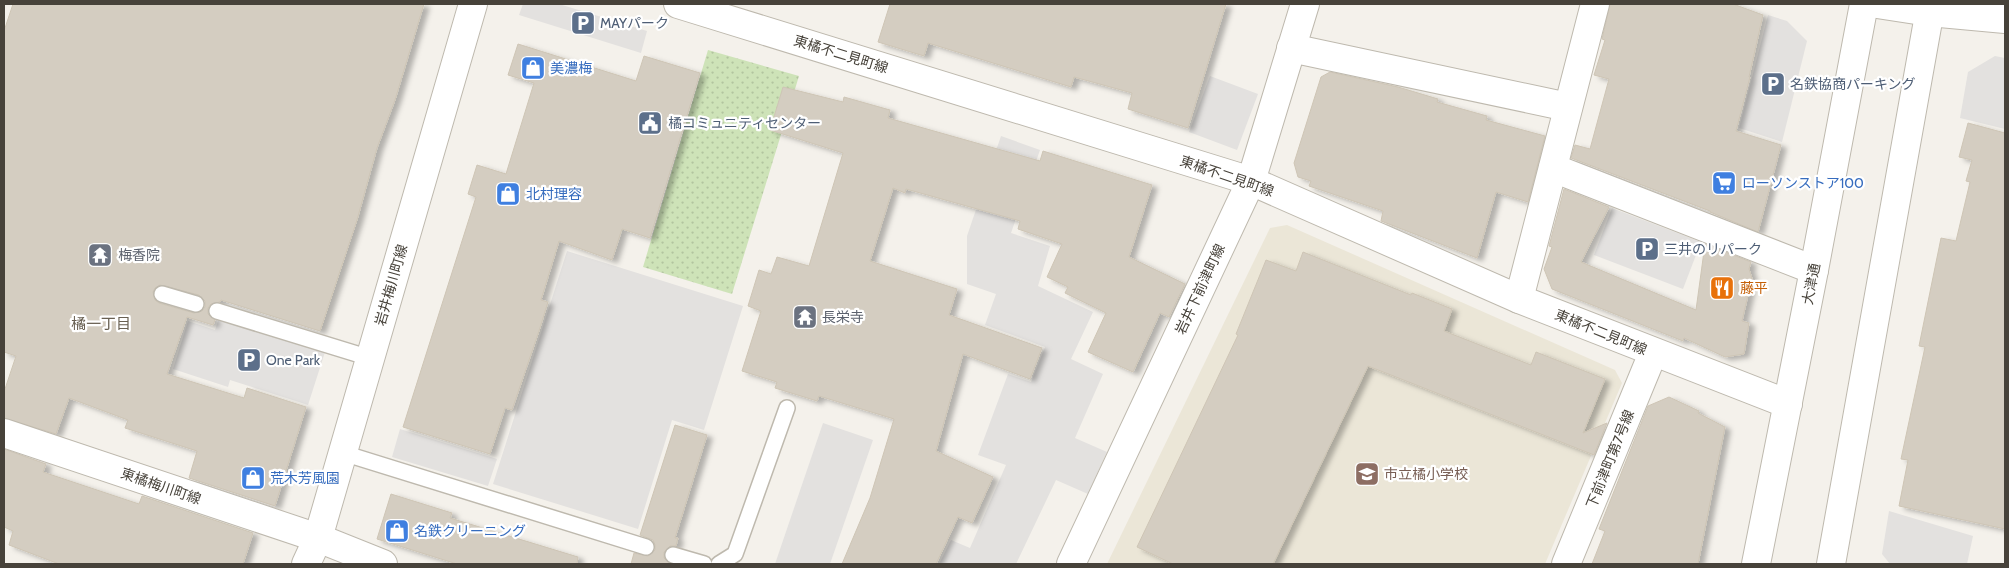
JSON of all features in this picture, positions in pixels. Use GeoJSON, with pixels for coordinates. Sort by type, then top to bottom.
{"type":"FeatureCollection","features":[{"type":"Feature","properties":{"kind":"street","name":"岩井梅川町線"},"geometry":{"type":"LineString","coordinates":[[306,564],[318,538],[472,4]]}},
{"type":"Feature","properties":{"kind":"street","name":"東橘不二見町線"},"geometry":{"type":"LineString","coordinates":[[678,4],[1250,181],[1519,299],[1653,353],[1788,404]]}},
{"type":"Feature","properties":{"kind":"street","name":"岩井下前津町線"},"geometry":{"type":"LineString","coordinates":[[1071,564],[1250,181],[1305,4]]}},
{"type":"Feature","properties":{"kind":"street"},"geometry":{"type":"LineString","coordinates":[[1519,299],[1595,4]]}},
{"type":"Feature","properties":{"kind":"street","name":"大津通"},"geometry":{"type":"LineString","coordinates":[[1756,564],[1864,4]]}},
{"type":"Feature","properties":{"kind":"street"},"geometry":{"type":"LineString","coordinates":[[1877,4],[1930,8],[2005,19]]}},
{"type":"Feature","properties":{"kind":"street"},"geometry":{"type":"LineString","coordinates":[[1831,564],[1930,8]]}},
{"type":"Feature","properties":{"kind":"street"},"geometry":{"type":"LineString","coordinates":[[1291,48],[1568,107]]}},
{"type":"Feature","properties":{"kind":"street"},"geometry":{"type":"LineString","coordinates":[[1553,168],[1814,270]]}},
{"type":"Feature","properties":{"kind":"street","name":"下前津町第7号線"},"geometry":{"type":"LineString","coordinates":[[1566,564],[1653,353]]}},
{"type":"Feature","properties":{"kind":"street","name":"東橘梅川町線"},"geometry":{"type":"LineString","coordinates":[[4,433],[318,538],[383,564]]}},
{"type":"Feature","properties":{"kind":"lane"},"geometry":{"type":"LineString","coordinates":[[162,294],[196,304]]}},
{"type":"Feature","properties":{"kind":"lane"},"geometry":{"type":"LineString","coordinates":[[218,311],[370,358]]}},
{"type":"Feature","properties":{"kind":"lane"},"geometry":{"type":"LineString","coordinates":[[719,564],[735,554],[788,408]]}},
{"type":"Feature","properties":{"kind":"lane"},"geometry":{"type":"LineString","coordinates":[[342,454],[646,547]]}},
{"type":"Feature","properties":{"kind":"lane"},"geometry":{"type":"LineString","coordinates":[[673,555],[704,564]]}},
{"type":"Feature","properties":{"kind":"shaded area","name":"MAYパーク"},"geometry":{"type":"Polygon","coordinates":[[[523,4],[559,4],[647,31],[641,53],[519,15],[523,4]]]}},
{"type":"Feature","properties":{"kind":"shaded area","name":"名鉄協商パーキング"},"geometry":{"type":"Polygon","coordinates":[[[1768,15],[1787,21],[1807,41],[1782,142],[1739,128],[1768,15]]]}},
{"type":"Feature","properties":{"kind":"shaded area"},"geometry":{"type":"Polygon","coordinates":[[[1995,56],[2005,58],[2005,129],[1960,118],[1968,72],[1995,56]]]}},
{"type":"Feature","properties":{"kind":"shaded area"},"geometry":{"type":"Polygon","coordinates":[[[1210,76],[1258,94],[1237,150],[1189,132],[1210,76]]]}},
{"type":"Feature","properties":{"kind":"shaded area"},"geometry":{"type":"Polygon","coordinates":[[[1001,136],[1040,150],[1011,233],[1050,246],[1038,286],[1093,312],[1071,359],[1103,374],[1075,438],[1107,452],[1088,494],[1056,480],[1016,564],[939,564],[951,540],[970,548],[1006,465],[978,455],[1008,374],[1031,382],[1045,347],[985,325],[996,294],[967,284],[967,236],[1001,136]]]}},
{"type":"Feature","properties":{"kind":"shaded area","name":"三井のリパーク"},"geometry":{"type":"Polygon","coordinates":[[[1612,208],[1701,242],[1683,289],[1594,255],[1612,208]]]}},
{"type":"Feature","properties":{"kind":"shaded area","name":"市立橘小学校"},"geometry":{"type":"Polygon","coordinates":[[[1287,225],[1615,370],[1622,383],[1545,564],[1107,564],[1270,228],[1287,225]]]}},
{"type":"Feature","properties":{"kind":"shaded area"},"geometry":{"type":"Polygon","coordinates":[[[567,251],[743,306],[704,430],[672,420],[638,529],[493,484],[567,251]]]}},
{"type":"Feature","properties":{"kind":"shaded area","name":"One Park"},"geometry":{"type":"Polygon","coordinates":[[[219,318],[325,352],[308,405],[230,380],[228,387],[173,369],[188,321],[215,330],[219,318]]]}},
{"type":"Feature","properties":{"kind":"shaded area"},"geometry":{"type":"Polygon","coordinates":[[[823,423],[873,440],[830,564],[775,564],[823,423]]]}},
{"type":"Feature","properties":{"kind":"shaded area"},"geometry":{"type":"Polygon","coordinates":[[[400,429],[497,459],[488,486],[392,457],[400,429]]]}},
{"type":"Feature","properties":{"kind":"shaded area"},"geometry":{"type":"Polygon","coordinates":[[[1889,511],[1973,536],[1967,564],[1890,564],[1882,554],[1889,511]]]}},
{"type":"Feature","properties":{"kind":"green space"},"geometry":{"type":"Polygon","coordinates":[[[708,50],[799,76],[732,294],[643,267],[708,50]]]}},
{"type":"Feature","properties":{"kind":"building"},"geometry":{"type":"Polygon","coordinates":[[[13,4],[424,4],[395,100],[377,148],[357,220],[320,331],[221,300],[211,304],[208,308],[208,314],[215,320],[213,325],[187,317],[167,374],[244,398],[247,388],[306,407],[275,506],[189,478],[197,451],[125,428],[128,420],[69,398],[56,434],[4,418],[4,392],[16,356],[4,352],[4,31],[13,4]],[[160,285],[153,292],[155,300],[159,303],[194,313],[202,311],[205,307],[205,301],[199,295],[160,285]]]}},
{"type":"Feature","properties":{"kind":"building"},"geometry":{"type":"Polygon","coordinates":[[[890,4],[1226,4],[1188,128],[1128,109],[1132,93],[1074,77],[1071,87],[928,43],[924,56],[878,42],[890,4]]]}},
{"type":"Feature","properties":{"kind":"building"},"geometry":{"type":"Polygon","coordinates":[[[1610,4],[1733,4],[1763,15],[1736,131],[1781,145],[1758,232],[1710,211],[1571,158],[1575,145],[1590,149],[1609,79],[1594,75],[1605,40],[1602,39],[1610,4]]]}},
{"type":"Feature","properties":{"kind":"building"},"geometry":{"type":"Polygon","coordinates":[[[518,44],[636,81],[644,56],[700,73],[650,238],[622,229],[612,260],[559,241],[541,300],[548,302],[539,331],[512,410],[505,408],[490,454],[403,427],[476,197],[468,194],[477,165],[506,174],[534,83],[508,75],[518,44]]]}},
{"type":"Feature","properties":{"kind":"building"},"geometry":{"type":"Polygon","coordinates":[[[1330,72],[1398,87],[1438,99],[1437,102],[1487,116],[1486,120],[1545,136],[1528,202],[1496,192],[1477,258],[1381,221],[1383,211],[1309,186],[1311,181],[1298,177],[1294,163],[1321,77],[1330,72]]]}},
{"type":"Feature","properties":{"kind":"building"},"geometry":{"type":"Polygon","coordinates":[[[783,87],[843,102],[844,97],[890,110],[888,118],[1040,161],[1043,151],[1152,185],[1129,257],[1185,284],[1169,317],[1160,313],[1133,372],[1088,352],[1106,313],[1065,293],[1068,287],[1047,277],[1062,244],[1018,229],[1020,221],[906,189],[905,193],[893,188],[870,261],[957,289],[949,315],[1042,348],[1030,379],[963,354],[936,451],[993,477],[972,523],[958,517],[936,564],[842,564],[870,498],[894,419],[819,396],[817,401],[775,388],[777,382],[742,371],[761,311],[748,306],[759,270],[771,274],[777,257],[809,266],[843,153],[770,130],[783,87]]]}},
{"type":"Feature","properties":{"kind":"building"},"geometry":{"type":"Polygon","coordinates":[[[1968,123],[2005,133],[2005,529],[1899,506],[1908,460],[1901,459],[1925,347],[1919,346],[1941,238],[1956,241],[1970,182],[1966,181],[1972,160],[1959,157],[1968,123]]]}},
{"type":"Feature","properties":{"kind":"building"},"geometry":{"type":"Polygon","coordinates":[[[1564,189],[1609,207],[1581,262],[1696,310],[1705,244],[1751,262],[1749,269],[1752,278],[1742,321],[1749,323],[1744,354],[1725,357],[1684,338],[1683,341],[1552,289],[1544,269],[1552,247],[1549,246],[1564,189]]]}},
{"type":"Feature","properties":{"kind":"building"},"geometry":{"type":"Polygon","coordinates":[[[1303,252],[1411,295],[1412,293],[1452,309],[1444,331],[1531,365],[1536,352],[1605,379],[1583,433],[1607,423],[1594,455],[1368,366],[1273,564],[1173,564],[1137,547],[1238,335],[1236,334],[1266,260],[1296,271],[1303,252]]]}},
{"type":"Feature","properties":{"kind":"building"},"geometry":{"type":"Polygon","coordinates":[[[1669,397],[1699,411],[1698,413],[1725,427],[1698,564],[1592,564],[1605,531],[1599,529],[1648,406],[1669,397]]]}},
{"type":"Feature","properties":{"kind":"building"},"geometry":{"type":"Polygon","coordinates":[[[675,425],[707,435],[675,538],[678,538],[676,546],[670,546],[664,552],[664,558],[670,564],[631,564],[634,553],[648,556],[655,550],[653,540],[640,535],[675,425]]]}},
{"type":"Feature","properties":{"kind":"building"},"geometry":{"type":"Polygon","coordinates":[[[4,449],[46,464],[43,472],[139,504],[142,496],[253,533],[243,564],[59,564],[9,545],[13,531],[4,527],[4,449]]]}},
{"type":"Feature","properties":{"kind":"building"},"geometry":{"type":"Polygon","coordinates":[[[391,494],[452,513],[450,518],[578,557],[577,564],[457,564],[377,539],[391,494]]]}},
{"type":"Feature","properties":{"kind":"place","name":"MAYパーク"},"geometry":{"type":"Point","coordinates":[583,23]}},
{"type":"Feature","properties":{"kind":"place","name":"美濃梅"},"geometry":{"type":"Point","coordinates":[533,68]}},
{"type":"Feature","properties":{"kind":"place","name":"名鉄協商パーキング"},"geometry":{"type":"Point","coordinates":[1773,84]}},
{"type":"Feature","properties":{"kind":"place","name":"橘コミュニティセンター"},"geometry":{"type":"Point","coordinates":[650,123]}},
{"type":"Feature","properties":{"kind":"place","name":"ローソンストア100"},"geometry":{"type":"Point","coordinates":[1724,183]}},
{"type":"Feature","properties":{"kind":"place","name":"北村理容"},"geometry":{"type":"Point","coordinates":[508,194]}},
{"type":"Feature","properties":{"kind":"place","name":"三井のリパーク"},"geometry":{"type":"Point","coordinates":[1647,249]}},
{"type":"Feature","properties":{"kind":"place","name":"梅香院"},"geometry":{"type":"Point","coordinates":[100,255]}},
{"type":"Feature","properties":{"kind":"place","name":"藤平"},"geometry":{"type":"Point","coordinates":[1722,288]}},
{"type":"Feature","properties":{"kind":"place","name":"長栄寺"},"geometry":{"type":"Point","coordinates":[805,317]}},
{"type":"Feature","properties":{"kind":"place","name":"One Park"},"geometry":{"type":"Point","coordinates":[249,360]}},
{"type":"Feature","properties":{"kind":"place","name":"市立橘小学校"},"geometry":{"type":"Point","coordinates":[1367,474]}},
{"type":"Feature","properties":{"kind":"place","name":"荒木芳風園"},"geometry":{"type":"Point","coordinates":[253,478]}},
{"type":"Feature","properties":{"kind":"place","name":"名鉄クリーニング"},"geometry":{"type":"Point","coordinates":[397,531]}},
{"type":"Feature","properties":{"kind":"district","name":"橘一丁目"},"geometry":{"type":"Point","coordinates":[101,324]}}]}
